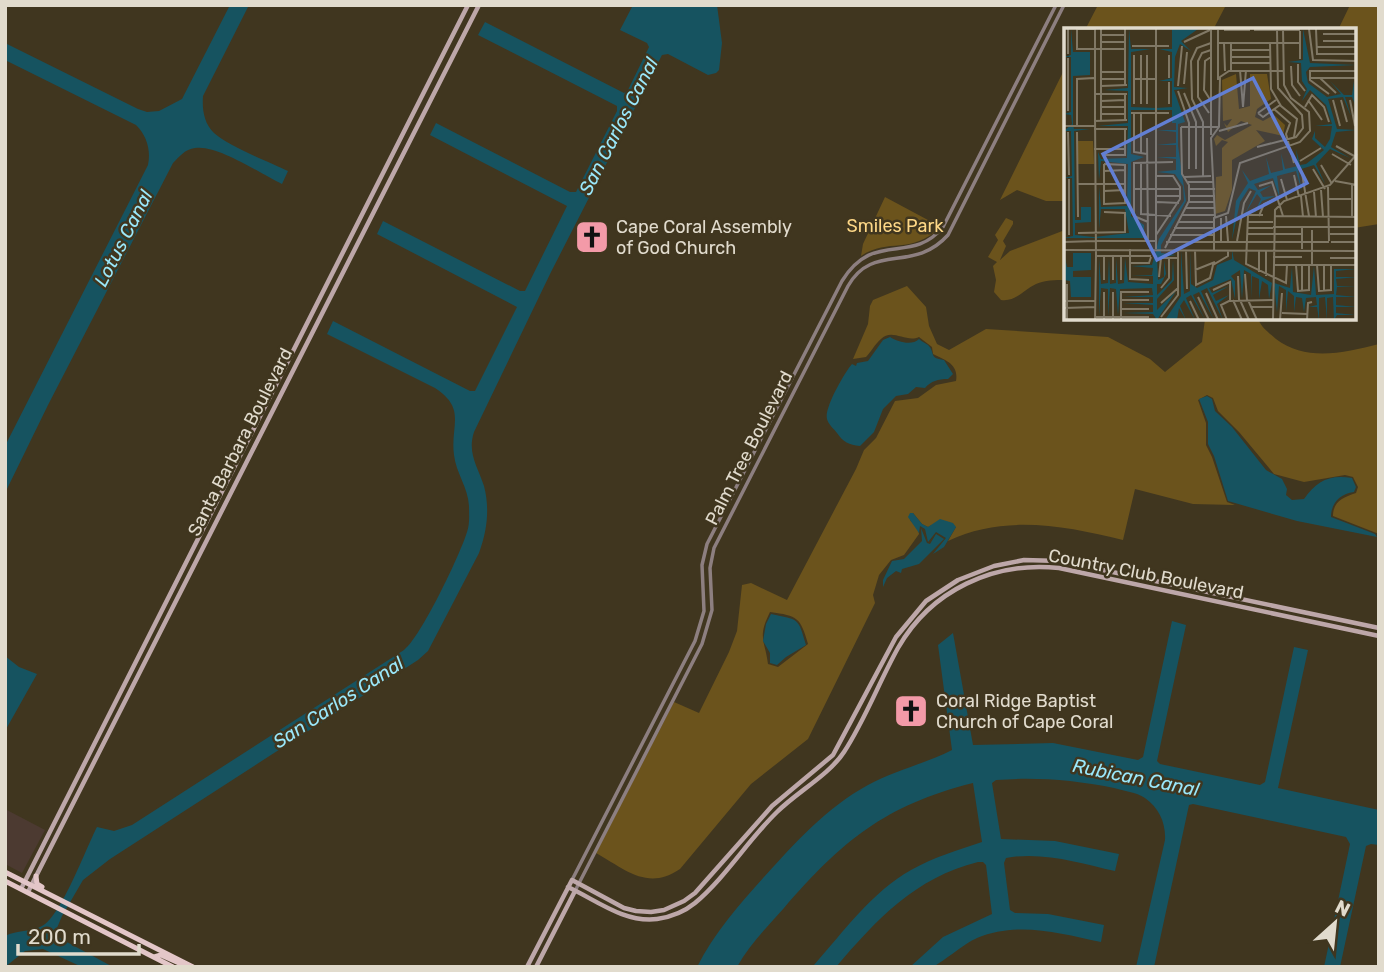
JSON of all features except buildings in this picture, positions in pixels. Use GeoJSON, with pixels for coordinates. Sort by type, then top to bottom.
{"type":"FeatureCollection","features":[{"type":"Feature","properties":{"kind":"main road","name":"Santa Barbara Boulevard"},"geometry":{"type":"LineString","coordinates":[[24,891],[468,5]]}},
{"type":"Feature","properties":{"kind":"main road","name":"Santa Barbara Boulevard"},"geometry":{"type":"LineString","coordinates":[[28,883],[36,876],[479,5]]}},
{"type":"Feature","properties":{"kind":"main road","name":"Country Club Boulevard"},"geometry":{"type":"LineString","coordinates":[[572,880],[630,910],[664,910],[695,893],[767,811],[836,752],[890,647],[915,612],[951,583],[994,566],[1032,560],[1071,563],[1379,628]]}},
{"type":"Feature","properties":{"kind":"main road","name":"Country Club Boulevard"},"geometry":{"type":"LineString","coordinates":[[568,887],[629,917],[666,917],[681,912],[695,902],[772,816],[839,759],[899,646],[920,617],[951,591],[996,572],[1031,567],[1059,568],[1379,636]]}},
{"type":"Feature","properties":{"kind":"main road"},"geometry":{"type":"LineString","coordinates":[[767,811],[772,816]]}},
{"type":"Feature","properties":{"kind":"main road"},"geometry":{"type":"LineString","coordinates":[[739,842],[745,847]]}},
{"type":"Feature","properties":{"kind":"main road"},"geometry":{"type":"LineString","coordinates":[[5,872],[61,898]]}},
{"type":"Feature","properties":{"kind":"main road"},"geometry":{"type":"LineString","coordinates":[[36,876],[37,884],[71,904],[191,967]]}},
{"type":"Feature","properties":{"kind":"main road","name":"Palm Tree Boulevard"},"geometry":{"type":"LineString","coordinates":[[527,967],[572,880]]}},
{"type":"Feature","properties":{"kind":"main road"},"geometry":{"type":"LineString","coordinates":[[5,881],[173,967]]}},
{"type":"Feature","properties":{"kind":"main road","name":"Palm Tree Boulevard"},"geometry":{"type":"LineString","coordinates":[[536,967],[575,891]]}},
{"type":"Feature","properties":{"kind":"main road"},"geometry":{"type":"LineString","coordinates":[[154,957],[161,955],[191,967]]}},
{"type":"Feature","properties":{"kind":"street","name":"Palm Tree Boulevard"},"geometry":{"type":"LineString","coordinates":[[572,880],[695,641],[705,602],[704,556],[713,532],[848,270],[872,253],[916,246],[930,239],[943,227],[1056,5]]}},
{"type":"Feature","properties":{"kind":"street"},"geometry":{"type":"LineString","coordinates":[[916,246],[920,256],[937,247],[951,231],[1064,5]]}},
{"type":"Feature","properties":{"kind":"street"},"geometry":{"type":"LineString","coordinates":[[943,227],[951,231]]}},
{"type":"Feature","properties":{"kind":"street"},"geometry":{"type":"LineString","coordinates":[[898,248],[898,258]]}},
{"type":"Feature","properties":{"kind":"street","name":"Palm Tree Boulevard"},"geometry":{"type":"LineString","coordinates":[[575,891],[702,644],[710,619],[712,601],[711,558],[720,536],[851,281],[869,265],[883,260],[920,256]]}},
{"type":"Feature","properties":{"kind":"street"},"geometry":{"type":"LineString","coordinates":[[713,532],[720,536]]}},
{"type":"Feature","properties":{"kind":"street"},"geometry":{"type":"LineString","coordinates":[[703,618],[710,619]]}},
{"type":"Feature","properties":{"kind":"street"},"geometry":{"type":"LineString","coordinates":[[681,669],[688,672]]}},
{"type":"Feature","properties":{"kind":"street"},"geometry":{"type":"LineString","coordinates":[[655,717],[662,721]]}},
{"type":"Feature","properties":{"kind":"street"},"geometry":{"type":"LineString","coordinates":[[632,763],[639,766]]}},
{"type":"Feature","properties":{"kind":"street"},"geometry":{"type":"LineString","coordinates":[[609,809],[615,812]]}},
{"type":"Feature","properties":{"kind":"street"},"geometry":{"type":"LineString","coordinates":[[583,858],[590,861]]}},
{"type":"Feature","properties":{"kind":"shaded area"},"geometry":{"type":"Polygon","coordinates":[[[5,809],[45,830],[22,873],[5,864],[5,809]]]}},
{"type":"Feature","properties":{"kind":"green space"},"geometry":{"type":"Polygon","coordinates":[[[1098,5],[1226,5],[1214,28],[1086,28],[1098,5]]]}},
{"type":"Feature","properties":{"kind":"green space"},"geometry":{"type":"Polygon","coordinates":[[[1350,5],[1379,5],[1379,224],[1356,228],[1356,28],[1339,28],[1350,5]]]}},
{"type":"Feature","properties":{"kind":"green space"},"geometry":{"type":"Polygon","coordinates":[[[1064,70],[1064,201],[1046,201],[1017,190],[1000,200],[1064,70]]]}},
{"type":"Feature","properties":{"kind":"green space","name":"Smiles Park"},"geometry":{"type":"Polygon","coordinates":[[[885,197],[941,227],[919,241],[871,250],[861,256],[863,244],[885,197]]]}},
{"type":"Feature","properties":{"kind":"green space"},"geometry":{"type":"Polygon","coordinates":[[[1006,218],[1013,221],[1003,241],[1006,246],[1000,260],[1010,251],[1064,230],[1064,280],[1039,283],[1015,297],[1001,300],[994,292],[996,280],[993,266],[997,262],[988,257],[998,240],[995,235],[1006,218]]]}},
{"type":"Feature","properties":{"kind":"green space"},"geometry":{"type":"Polygon","coordinates":[[[907,286],[926,307],[929,326],[937,344],[949,350],[986,329],[1108,337],[1150,359],[1165,372],[1202,342],[1205,320],[1259,320],[1276,339],[1300,351],[1313,353],[1326,354],[1379,344],[1379,534],[1333,516],[1337,503],[1356,493],[1358,487],[1353,477],[1345,475],[1304,482],[1274,474],[1218,411],[1213,398],[1207,395],[1198,400],[1206,423],[1206,445],[1227,502],[1235,505],[1193,504],[1135,489],[1123,540],[1057,527],[1013,525],[991,527],[948,541],[956,527],[928,527],[913,513],[910,520],[919,534],[904,555],[891,560],[879,575],[873,595],[875,603],[808,739],[751,784],[680,869],[658,878],[637,876],[596,853],[674,702],[699,713],[737,631],[742,585],[751,583],[787,600],[864,450],[876,438],[895,401],[918,398],[936,385],[956,381],[953,367],[933,354],[932,347],[919,337],[885,336],[866,357],[853,359],[868,324],[873,300],[907,286]],[[770,612],[763,634],[768,664],[778,667],[808,644],[803,628],[792,617],[770,612]]]}},
{"type":"Feature","properties":{"kind":"water","name":"Lotus Canal"},"geometry":{"type":"Polygon","coordinates":[[[230,5],[249,5],[203,96],[206,121],[214,133],[229,143],[288,171],[282,184],[227,155],[204,148],[188,150],[173,163],[5,493],[5,446],[148,165],[149,154],[147,143],[136,125],[5,60],[5,43],[138,109],[147,112],[159,111],[182,99],[230,5]]]}},
{"type":"Feature","properties":{"kind":"water","name":"San Carlos Canal"},"geometry":{"type":"Polygon","coordinates":[[[633,5],[717,5],[722,43],[719,70],[708,75],[668,54],[662,55],[551,272],[474,432],[473,453],[487,503],[484,536],[479,553],[428,651],[110,859],[83,880],[54,935],[113,967],[82,967],[43,949],[25,951],[5,967],[5,936],[38,928],[49,920],[65,896],[97,827],[114,831],[132,825],[404,650],[420,629],[448,576],[469,526],[468,499],[454,455],[454,411],[451,403],[435,388],[327,334],[333,321],[470,391],[475,391],[517,307],[377,234],[383,221],[520,291],[525,291],[567,206],[430,135],[436,123],[570,192],[576,192],[617,111],[617,106],[478,35],[485,22],[624,93],[649,47],[647,43],[620,30],[633,5]]]}},
{"type":"Feature","properties":{"kind":"water"},"geometry":{"type":"Polygon","coordinates":[[[890,337],[905,342],[919,339],[928,345],[934,356],[944,360],[953,374],[948,379],[935,381],[925,388],[916,387],[908,394],[896,396],[883,409],[874,432],[860,446],[849,444],[827,419],[832,399],[852,364],[856,366],[857,363],[868,361],[883,340],[890,337]]]}},
{"type":"Feature","properties":{"kind":"water"},"geometry":{"type":"Polygon","coordinates":[[[1207,396],[1212,399],[1215,411],[1232,427],[1266,470],[1282,479],[1287,489],[1286,495],[1292,500],[1304,499],[1324,480],[1352,478],[1356,487],[1354,492],[1337,500],[1331,517],[1377,537],[1297,521],[1228,501],[1208,444],[1208,422],[1199,399],[1207,396]]]}},
{"type":"Feature","properties":{"kind":"water"},"geometry":{"type":"Polygon","coordinates":[[[910,513],[928,527],[940,519],[953,523],[956,527],[944,547],[933,554],[946,538],[936,532],[928,542],[925,529],[920,526],[919,533],[908,517],[910,513]]]}},
{"type":"Feature","properties":{"kind":"water"},"geometry":{"type":"Polygon","coordinates":[[[921,528],[927,543],[930,544],[936,534],[944,539],[919,564],[902,569],[901,573],[896,571],[887,578],[883,587],[883,580],[892,561],[904,559],[922,541],[921,528]]]}},
{"type":"Feature","properties":{"kind":"water"},"geometry":{"type":"Polygon","coordinates":[[[771,614],[796,621],[806,645],[777,665],[770,663],[770,653],[763,641],[771,614]]]}},
{"type":"Feature","properties":{"kind":"water","name":"Rubican Canal"},"geometry":{"type":"Polygon","coordinates":[[[1172,621],[1186,625],[1157,761],[1160,764],[1260,785],[1265,782],[1294,647],[1308,650],[1278,788],[1379,810],[1379,845],[1366,846],[1340,967],[1324,967],[1350,844],[1346,837],[1189,805],[1154,967],[1136,967],[1165,840],[1161,816],[1150,802],[1138,794],[1084,783],[1026,779],[996,780],[992,783],[1001,839],[1055,841],[1119,854],[1115,871],[1047,857],[1006,858],[1004,863],[1010,910],[1015,913],[1048,914],[1104,925],[1101,942],[1039,930],[1008,930],[977,938],[932,967],[910,967],[943,937],[992,914],[986,865],[978,862],[935,878],[916,889],[882,917],[836,967],[814,965],[859,913],[897,879],[928,861],[982,842],[973,783],[914,802],[867,829],[846,845],[805,884],[765,929],[737,967],[697,967],[736,909],[812,826],[868,785],[952,750],[938,645],[953,633],[973,745],[1053,743],[1138,760],[1143,757],[1172,621]]]}},
{"type":"Feature","properties":{"kind":"water"},"geometry":{"type":"Polygon","coordinates":[[[5,656],[19,667],[37,674],[5,731],[5,656]]]}},
{"type":"Feature","properties":{"kind":"place","name":"Cape Coral Assembly of God Church"},"geometry":{"type":"Point","coordinates":[592,237]}},
{"type":"Feature","properties":{"kind":"place","name":"Coral Ridge Baptist Church of Cape Coral"},"geometry":{"type":"Point","coordinates":[911,711]}}]}
